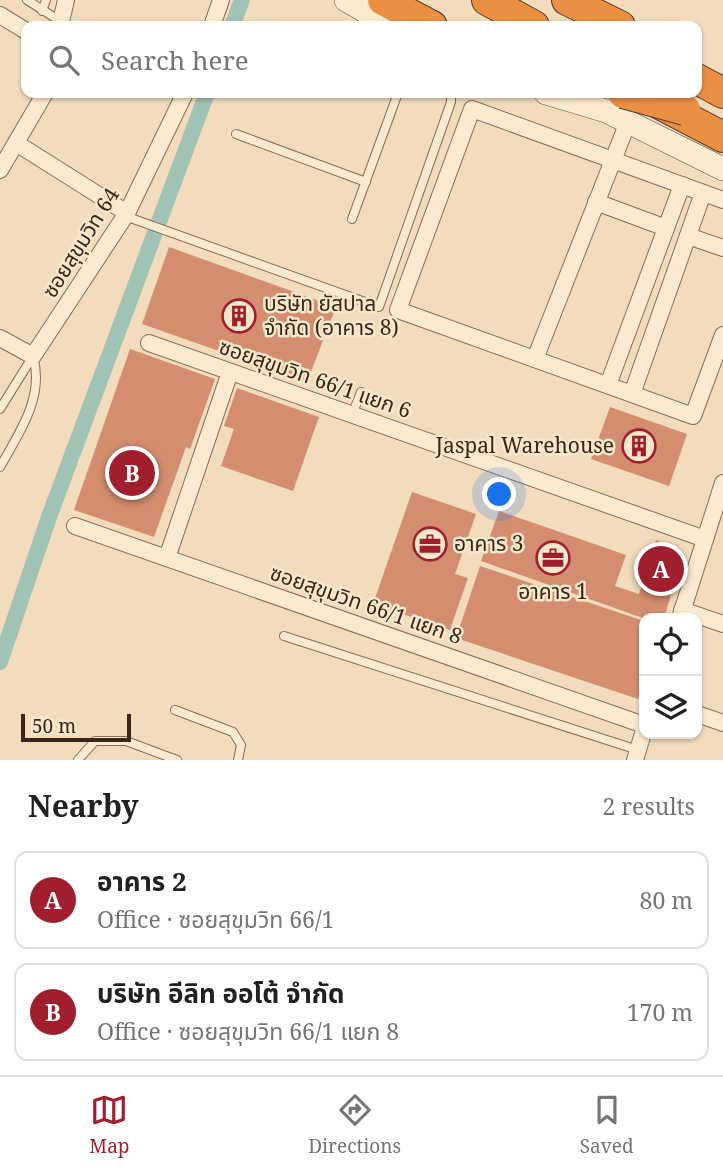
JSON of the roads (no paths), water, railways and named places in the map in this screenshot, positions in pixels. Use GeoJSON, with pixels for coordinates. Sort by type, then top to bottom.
{"type":"FeatureCollection","features":[{"type":"Feature","properties":{"kind":"highway"},"geometry":{"type":"LineString","coordinates":[[383,0],[423,21]]}},
{"type":"Feature","properties":{"kind":"highway"},"geometry":{"type":"LineString","coordinates":[[476,0],[514,21]]}},
{"type":"Feature","properties":{"kind":"highway"},"geometry":{"type":"LineString","coordinates":[[487,0],[525,21]]}},
{"type":"Feature","properties":{"kind":"highway"},"geometry":{"type":"LineString","coordinates":[[542,0],[583,21]]}},
{"type":"Feature","properties":{"kind":"highway"},"geometry":{"type":"LineString","coordinates":[[567,0],[610,21]]}},
{"type":"Feature","properties":{"kind":"highway"},"geometry":{"type":"LineString","coordinates":[[702,68],[723,78]]}},
{"type":"Feature","properties":{"kind":"highway"},"geometry":{"type":"LineString","coordinates":[[702,82],[723,93]]}},
{"type":"Feature","properties":{"kind":"highway"},"geometry":{"type":"LineString","coordinates":[[641,98],[685,110]]}},
{"type":"Feature","properties":{"kind":"highway"},"geometry":{"type":"LineString","coordinates":[[649,98],[723,138]]}},
{"type":"Feature","properties":{"kind":"highway"},"geometry":{"type":"LineString","coordinates":[[663,98],[723,130]]}},
{"type":"Feature","properties":{"kind":"street"},"geometry":{"type":"LineString","coordinates":[[61,21],[66,0]]}},
{"type":"Feature","properties":{"kind":"street"},"geometry":{"type":"LineString","coordinates":[[214,21],[221,0]]}},
{"type":"Feature","properties":{"kind":"street"},"geometry":{"type":"LineString","coordinates":[[346,0],[382,21]]}},
{"type":"Feature","properties":{"kind":"street"},"geometry":{"type":"LineString","coordinates":[[0,15],[21,28]]}},
{"type":"Feature","properties":{"kind":"street"},"geometry":{"type":"LineString","coordinates":[[0,170],[42,98]]}},
{"type":"Feature","properties":{"kind":"street","name":"ซอยสุขุมวิท 64"},"geometry":{"type":"LineString","coordinates":[[33,356],[125,215],[183,98]]}},
{"type":"Feature","properties":{"kind":"street"},"geometry":{"type":"LineString","coordinates":[[563,98],[606,111],[723,169]]}},
{"type":"Feature","properties":{"kind":"street"},"geometry":{"type":"LineString","coordinates":[[723,200],[472,109],[398,310],[693,416],[723,335]]}},
{"type":"Feature","properties":{"kind":"street"},"geometry":{"type":"LineString","coordinates":[[535,359],[628,122]]}},
{"type":"Feature","properties":{"kind":"street"},"geometry":{"type":"LineString","coordinates":[[16,143],[125,215]]}},
{"type":"Feature","properties":{"kind":"street"},"geometry":{"type":"LineString","coordinates":[[608,385],[682,186]]}},
{"type":"Feature","properties":{"kind":"street"},"geometry":{"type":"LineString","coordinates":[[632,394],[703,193]]}},
{"type":"Feature","properties":{"kind":"street"},"geometry":{"type":"LineString","coordinates":[[596,202],[666,228]]}},
{"type":"Feature","properties":{"kind":"street"},"geometry":{"type":"LineString","coordinates":[[688,236],[723,248]]}},
{"type":"Feature","properties":{"kind":"street"},"geometry":{"type":"LineString","coordinates":[[0,338],[33,356]]}},
{"type":"Feature","properties":{"kind":"street","name":"ซอยสุขุมวิท 66/1 แยก 6"},"geometry":{"type":"LineString","coordinates":[[149,343],[705,539]]}},
{"type":"Feature","properties":{"kind":"street"},"geometry":{"type":"LineString","coordinates":[[167,558],[230,372]]}},
{"type":"Feature","properties":{"kind":"street"},"geometry":{"type":"LineString","coordinates":[[681,613],[705,539],[719,511],[723,483]]}},
{"type":"Feature","properties":{"kind":"street","name":"ซอยสุขุมวิท 66/1 แยก 8"},"geometry":{"type":"LineString","coordinates":[[75,526],[639,725]]}},
{"type":"Feature","properties":{"kind":"street"},"geometry":{"type":"LineString","coordinates":[[702,619],[723,624]]}},
{"type":"Feature","properties":{"kind":"street"},"geometry":{"type":"LineString","coordinates":[[702,716],[723,723]]}},
{"type":"Feature","properties":{"kind":"lane"},"geometry":{"type":"LineString","coordinates":[[27,0],[56,21]]}},
{"type":"Feature","properties":{"kind":"lane"},"geometry":{"type":"LineString","coordinates":[[42,10],[46,0]]}},
{"type":"Feature","properties":{"kind":"lane"},"geometry":{"type":"LineString","coordinates":[[352,219],[396,98]]}},
{"type":"Feature","properties":{"kind":"lane"},"geometry":{"type":"LineString","coordinates":[[125,215],[163,231],[379,307],[451,98]]}},
{"type":"Feature","properties":{"kind":"lane"},"geometry":{"type":"LineString","coordinates":[[236,134],[366,182]]}},
{"type":"Feature","properties":{"kind":"lane"},"geometry":{"type":"LineString","coordinates":[[0,467],[34,401],[36,368],[33,356]]}},
{"type":"Feature","properties":{"kind":"lane","name":"ซอยสุขุมวิท 64"},"geometry":{"type":"LineString","coordinates":[[0,409],[33,356]]}},
{"type":"Feature","properties":{"kind":"lane"},"geometry":{"type":"LineString","coordinates":[[352,415],[360,392]]}},
{"type":"Feature","properties":{"kind":"lane"},"geometry":{"type":"LineString","coordinates":[[284,636],[636,755]]}},
{"type":"Feature","properties":{"kind":"lane"},"geometry":{"type":"LineString","coordinates":[[175,710],[233,732],[241,745],[238,760]]}},
{"type":"Feature","properties":{"kind":"lane"},"geometry":{"type":"LineString","coordinates":[[78,760],[96,741],[126,741],[177,760]]}},
{"type":"Feature","properties":{"kind":"waterway"},"geometry":{"type":"LineString","coordinates":[[234,21],[242,0]]}},
{"type":"Feature","properties":{"kind":"waterway"},"geometry":{"type":"LineString","coordinates":[[0,662],[49,517],[205,98]]}},
{"type":"Feature","properties":{"kind":"place","name":"บริษัท ยัสปาล จำกัด (อาคาร 8)"},"geometry":{"type":"Point","coordinates":[239,316]}},
{"type":"Feature","properties":{"kind":"place","name":"Jaspal Warehouse"},"geometry":{"type":"Point","coordinates":[639,446]}},
{"type":"Feature","properties":{"kind":"place","name":"บริษัท อีลิท ออโต้ จำกัด"},"geometry":{"type":"Point","coordinates":[132,473]}},
{"type":"Feature","properties":{"kind":"place","name":"อาคาร 3"},"geometry":{"type":"Point","coordinates":[430,544]}},
{"type":"Feature","properties":{"kind":"place","name":"อาคาร 1"},"geometry":{"type":"Point","coordinates":[553,558]}},
{"type":"Feature","properties":{"kind":"place","name":"อาคาร 2"},"geometry":{"type":"Point","coordinates":[661,569]}}]}
